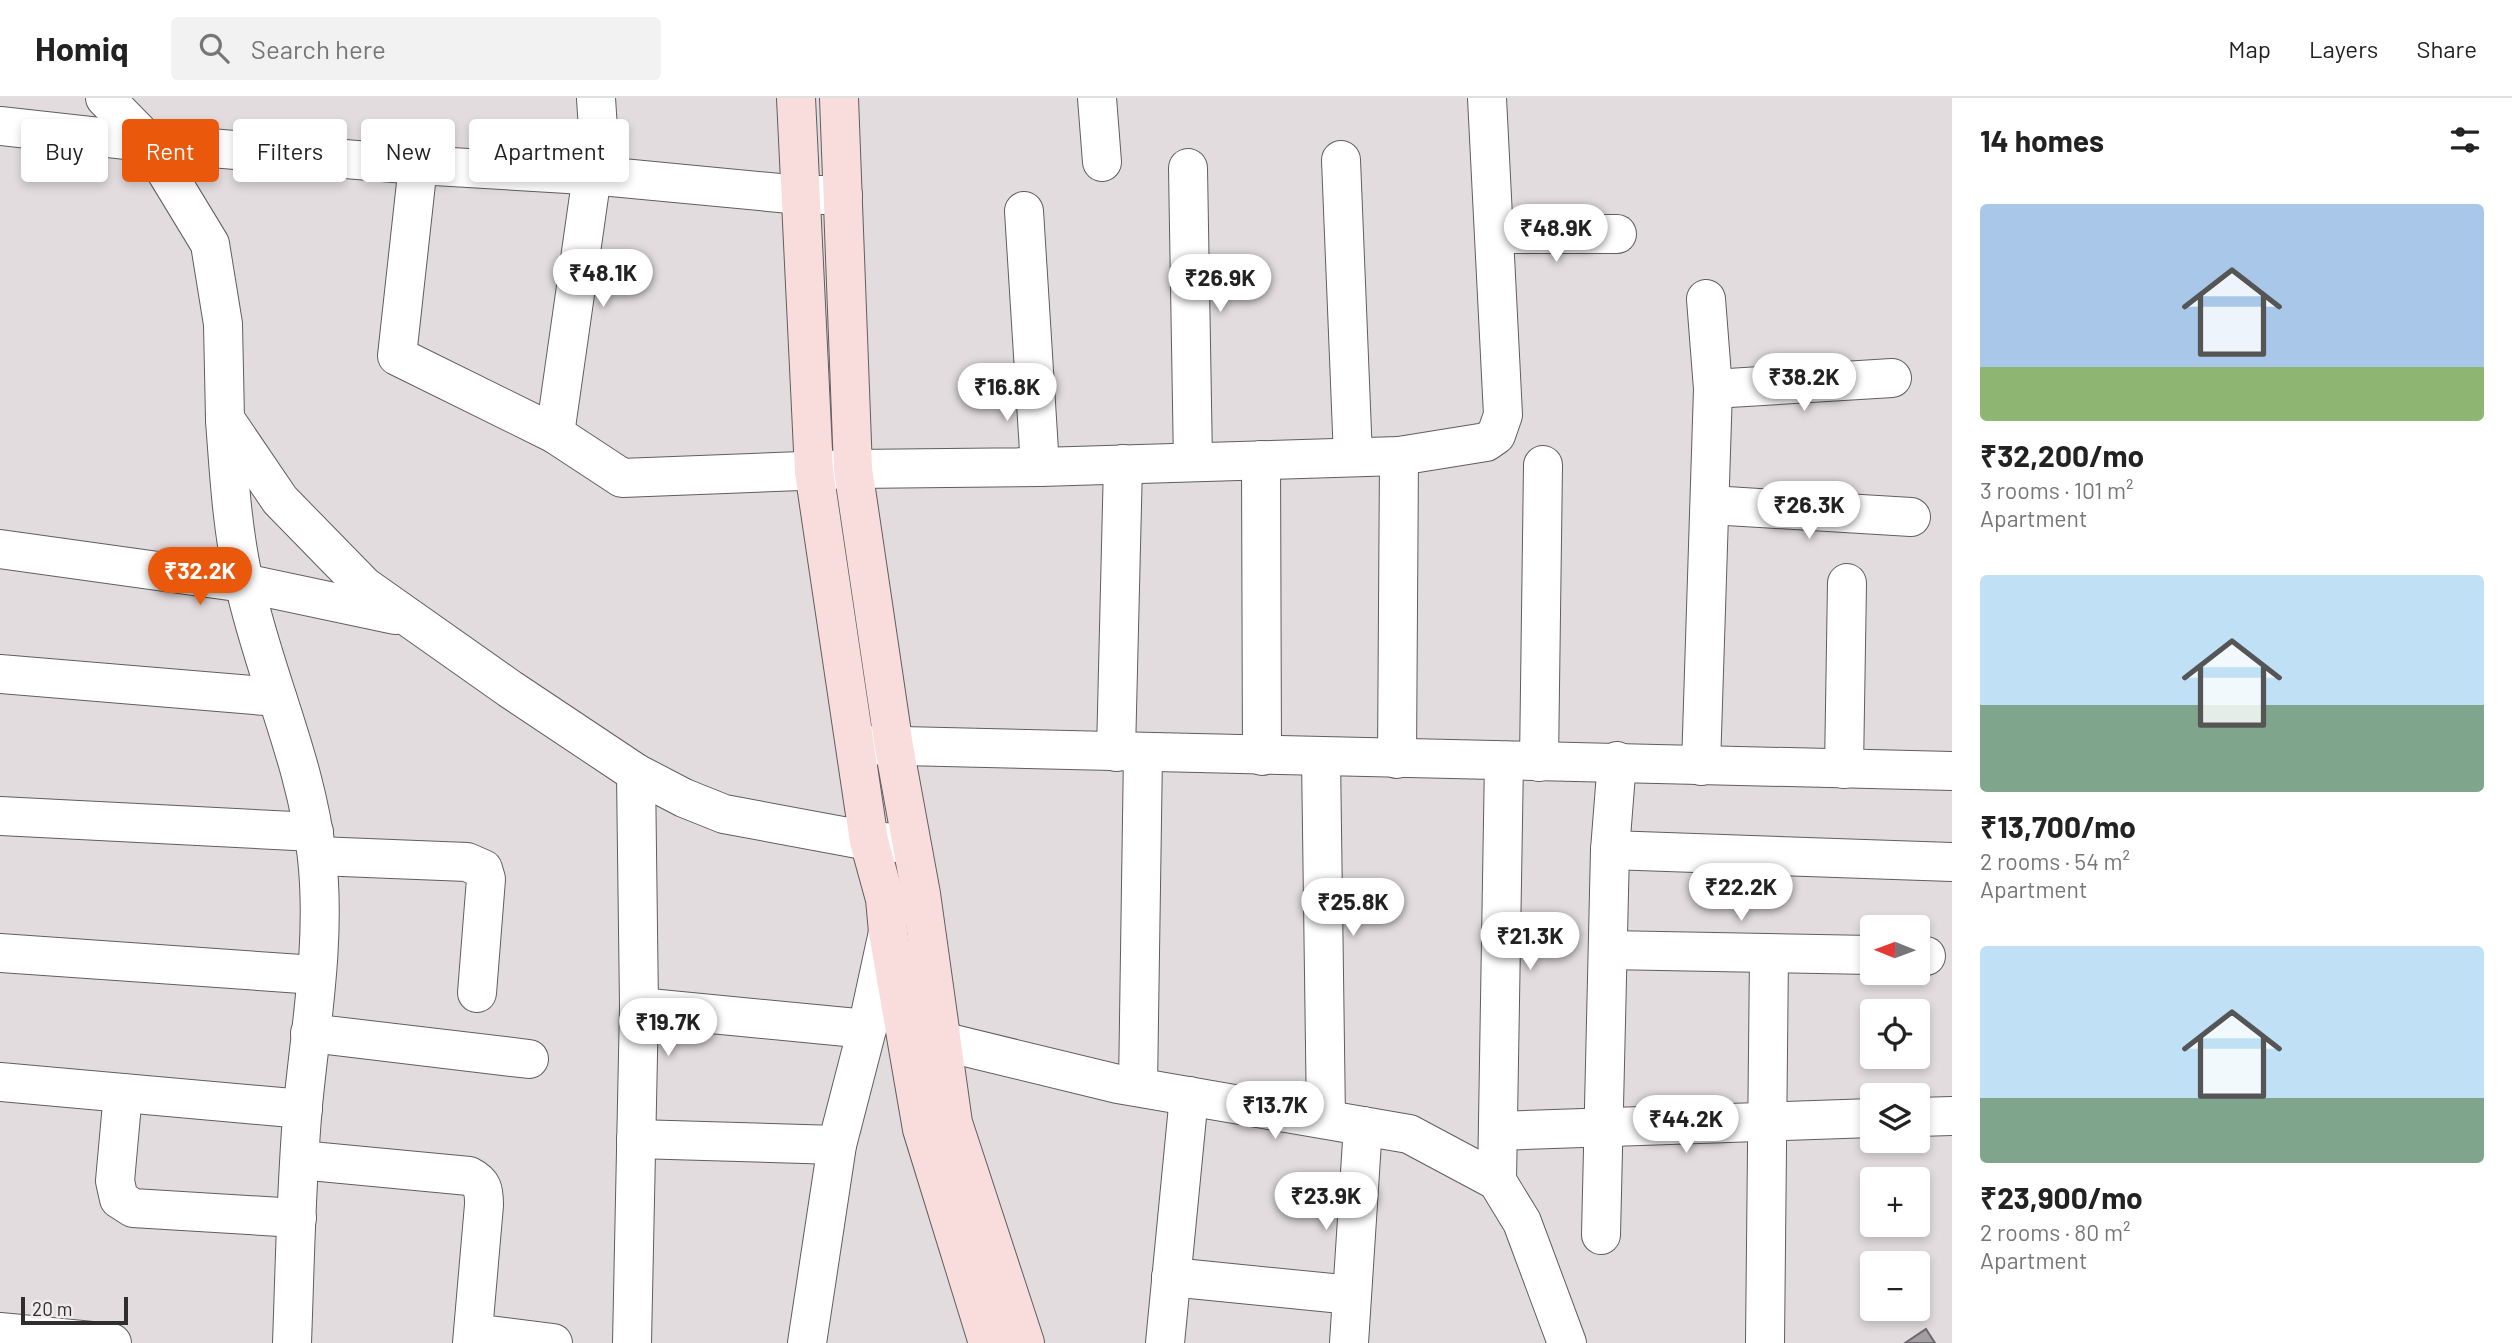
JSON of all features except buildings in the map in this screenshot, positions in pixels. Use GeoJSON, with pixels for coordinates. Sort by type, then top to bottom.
{"type":"FeatureCollection","features":[{"type":"Feature","properties":{"kind":"main road"},"geometry":{"type":"LineString","coordinates":[[796,98],[814,471],[869,841],[885,899],[888,932],[1025,1343]]}},
{"type":"Feature","properties":{"kind":"main road"},"geometry":{"type":"LineString","coordinates":[[839,98],[853,470],[911,845],[924,1040],[922,1129],[988,1343]]}},
{"type":"Feature","properties":{"kind":"street"},"geometry":{"type":"LineString","coordinates":[[105,98],[126,119]]}},
{"type":"Feature","properties":{"kind":"street"},"geometry":{"type":"LineString","coordinates":[[596,98],[596,119]]}},
{"type":"Feature","properties":{"kind":"street"},"geometry":{"type":"LineString","coordinates":[[1097,98],[1102,162]]}},
{"type":"Feature","properties":{"kind":"street"},"geometry":{"type":"LineString","coordinates":[[416,182],[397,356],[555,434],[622,478],[1399,456],[1486,442],[1496,435],[1503,415],[1487,98]]}},
{"type":"Feature","properties":{"kind":"street"},"geometry":{"type":"LineString","coordinates":[[0,126],[122,139]]}},
{"type":"Feature","properties":{"kind":"street"},"geometry":{"type":"LineString","coordinates":[[219,148],[361,160]]}},
{"type":"Feature","properties":{"kind":"street"},"geometry":{"type":"LineString","coordinates":[[1341,160],[1353,457]]}},
{"type":"Feature","properties":{"kind":"street"},"geometry":{"type":"LineString","coordinates":[[1188,168],[1193,462]]}},
{"type":"Feature","properties":{"kind":"street"},"geometry":{"type":"LineString","coordinates":[[629,179],[801,195],[843,195]]}},
{"type":"Feature","properties":{"kind":"street"},"geometry":{"type":"LineString","coordinates":[[172,182],[210,244],[223,324],[225,419],[232,517],[244,583],[298,761],[315,844],[321,918],[303,1109],[292,1343]]}},
{"type":"Feature","properties":{"kind":"street"},"geometry":{"type":"LineString","coordinates":[[555,434],[596,182]]}},
{"type":"Feature","properties":{"kind":"street"},"geometry":{"type":"LineString","coordinates":[[1024,212],[1040,467]]}},
{"type":"Feature","properties":{"kind":"street"},"geometry":{"type":"LineString","coordinates":[[1495,234],[1617,234]]}},
{"type":"Feature","properties":{"kind":"street"},"geometry":{"type":"LineString","coordinates":[[1701,766],[1713,389],[1706,299]]}},
{"type":"Feature","properties":{"kind":"street"},"geometry":{"type":"LineString","coordinates":[[1713,389],[1892,379]]}},
{"type":"Feature","properties":{"kind":"street"},"geometry":{"type":"LineString","coordinates":[[225,419],[280,500],[364,586],[510,689],[636,773],[684,798],[724,814],[869,841],[911,845]]}},
{"type":"Feature","properties":{"kind":"street"},"geometry":{"type":"LineString","coordinates":[[1397,759],[1399,456]]}},
{"type":"Feature","properties":{"kind":"street"},"geometry":{"type":"LineString","coordinates":[[1261,460],[1262,756]]}},
{"type":"Feature","properties":{"kind":"street"},"geometry":{"type":"LineString","coordinates":[[1123,464],[1138,1087]]}},
{"type":"Feature","properties":{"kind":"street"},"geometry":{"type":"LineString","coordinates":[[1497,1181],[1521,762],[1543,465]]}},
{"type":"Feature","properties":{"kind":"street"},"geometry":{"type":"LineString","coordinates":[[1710,506],[1911,517]]}},
{"type":"Feature","properties":{"kind":"street"},"geometry":{"type":"LineString","coordinates":[[0,549],[244,583],[409,617]]}},
{"type":"Feature","properties":{"kind":"street"},"geometry":{"type":"LineString","coordinates":[[1844,769],[1847,583]]}},
{"type":"Feature","properties":{"kind":"street"},"geometry":{"type":"LineString","coordinates":[[0,674],[277,697]]}},
{"type":"Feature","properties":{"kind":"street"},"geometry":{"type":"LineString","coordinates":[[855,745],[1952,771]]}},
{"type":"Feature","properties":{"kind":"street"},"geometry":{"type":"LineString","coordinates":[[1321,757],[1326,1119]]}},
{"type":"Feature","properties":{"kind":"street"},"geometry":{"type":"LineString","coordinates":[[1601,1236],[1610,850],[1617,761]]}},
{"type":"Feature","properties":{"kind":"street"},"geometry":{"type":"LineString","coordinates":[[632,1343],[639,1006],[636,773]]}},
{"type":"Feature","properties":{"kind":"street"},"geometry":{"type":"LineString","coordinates":[[0,816],[315,844],[467,862],[483,869],[486,879],[477,993]]}},
{"type":"Feature","properties":{"kind":"street"},"geometry":{"type":"LineString","coordinates":[[1610,850],[1952,862]]}},
{"type":"Feature","properties":{"kind":"street"},"geometry":{"type":"LineString","coordinates":[[807,1343],[837,1144],[867,1029],[888,932]]}},
{"type":"Feature","properties":{"kind":"street"},"geometry":{"type":"LineString","coordinates":[[1608,950],[1860,955]]}},
{"type":"Feature","properties":{"kind":"street"},"geometry":{"type":"LineString","coordinates":[[0,953],[316,975]]}},
{"type":"Feature","properties":{"kind":"street"},"geometry":{"type":"LineString","coordinates":[[1765,1343],[1769,953]]}},
{"type":"Feature","properties":{"kind":"street"},"geometry":{"type":"LineString","coordinates":[[639,1006],[867,1029]]}},
{"type":"Feature","properties":{"kind":"street"},"geometry":{"type":"LineString","coordinates":[[310,1033],[529,1059]]}},
{"type":"Feature","properties":{"kind":"street"},"geometry":{"type":"LineString","coordinates":[[924,1040],[1138,1087],[1409,1133],[1497,1181],[1522,1222],[1567,1343]]}},
{"type":"Feature","properties":{"kind":"street"},"geometry":{"type":"LineString","coordinates":[[0,1082],[303,1109]]}},
{"type":"Feature","properties":{"kind":"street"},"geometry":{"type":"LineString","coordinates":[[123,1093],[115,1181],[119,1199],[133,1208],[298,1218]]}},
{"type":"Feature","properties":{"kind":"street"},"geometry":{"type":"LineString","coordinates":[[1165,1343],[1189,1096]]}},
{"type":"Feature","properties":{"kind":"street"},"geometry":{"type":"LineString","coordinates":[[1930,1117],[1952,1116]]}},
{"type":"Feature","properties":{"kind":"street"},"geometry":{"type":"LineString","coordinates":[[1498,1131],[1860,1118]]}},
{"type":"Feature","properties":{"kind":"street"},"geometry":{"type":"LineString","coordinates":[[1349,1343],[1363,1126]]}},
{"type":"Feature","properties":{"kind":"street"},"geometry":{"type":"LineString","coordinates":[[636,1139],[837,1144]]}},
{"type":"Feature","properties":{"kind":"street"},"geometry":{"type":"LineString","coordinates":[[300,1160],[469,1176],[479,1182],[484,1191],[484,1205],[472,1338],[553,1343]]}},
{"type":"Feature","properties":{"kind":"street"},"geometry":{"type":"LineString","coordinates":[[1171,1277],[1352,1295]]}},
{"type":"Feature","properties":{"kind":"street"},"geometry":{"type":"LineString","coordinates":[[0,1332],[112,1343]]}}]}
